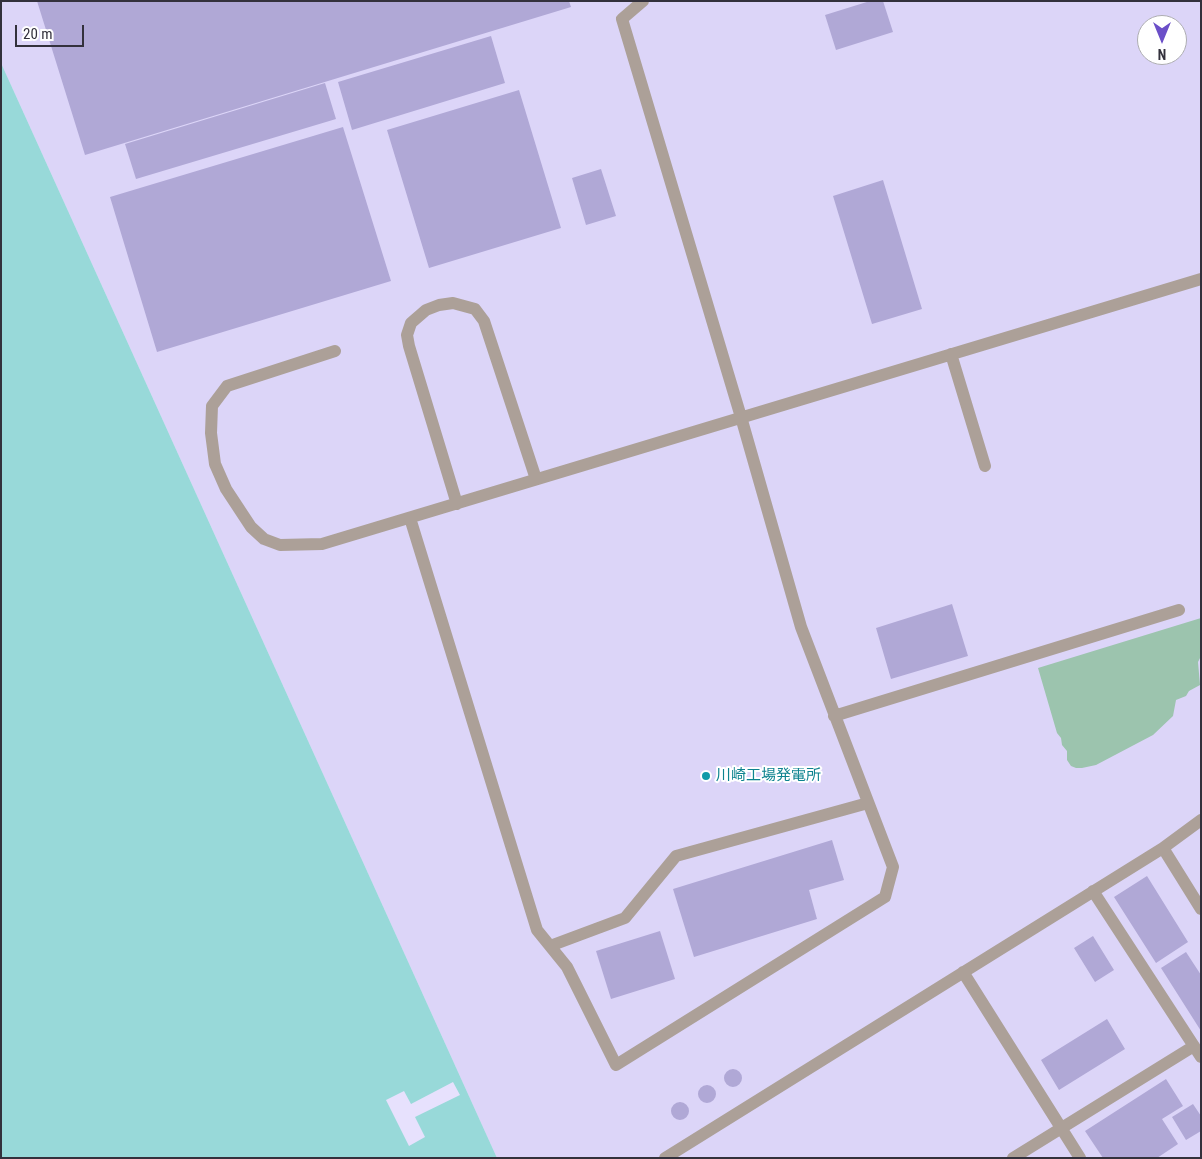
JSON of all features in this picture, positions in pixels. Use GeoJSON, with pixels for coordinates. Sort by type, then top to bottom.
{"type":"FeatureCollection","features":[{"type":"Feature","properties":{"kind":"lane"},"geometry":{"type":"LineString","coordinates":[[410,518],[537,930],[567,967],[616,1065],[885,897],[893,867],[801,627],[622,19],[643,1]]}},
{"type":"Feature","properties":{"kind":"lane"},"geometry":{"type":"LineString","coordinates":[[335,350],[227,386],[212,406],[211,433],[215,464],[226,489],[251,527],[264,539],[280,545],[322,544],[1201,278]]}},
{"type":"Feature","properties":{"kind":"lane"},"geometry":{"type":"LineString","coordinates":[[457,504],[407,335],[411,323],[426,310],[439,305],[453,303],[475,309],[484,321],[536,480]]}},
{"type":"Feature","properties":{"kind":"lane"},"geometry":{"type":"LineString","coordinates":[[951,354],[985,466]]}},
{"type":"Feature","properties":{"kind":"lane"},"geometry":{"type":"LineString","coordinates":[[834,716],[1179,610]]}},
{"type":"Feature","properties":{"kind":"lane"},"geometry":{"type":"LineString","coordinates":[[550,946],[625,918],[676,856],[868,803]]}},
{"type":"Feature","properties":{"kind":"lane"},"geometry":{"type":"LineString","coordinates":[[665,1158],[1163,848],[1201,820]]}},
{"type":"Feature","properties":{"kind":"lane"},"geometry":{"type":"LineString","coordinates":[[1163,848],[1201,908]]}},
{"type":"Feature","properties":{"kind":"lane"},"geometry":{"type":"LineString","coordinates":[[1094,891],[1201,1057]]}},
{"type":"Feature","properties":{"kind":"lane"},"geometry":{"type":"LineString","coordinates":[[963,972],[1080,1158]]}},
{"type":"Feature","properties":{"kind":"lane"},"geometry":{"type":"LineString","coordinates":[[1013,1158],[1194,1046]]}},
{"type":"Feature","properties":{"kind":"shaded area"},"geometry":{"type":"Polygon","coordinates":[[[1,1],[1201,1],[1201,1158],[497,1158],[1,63],[1,1]]]}},
{"type":"Feature","properties":{"kind":"shaded area"},"geometry":{"type":"Polygon","coordinates":[[[1,63],[497,1158],[1,1158],[1,63]]]}},
{"type":"Feature","properties":{"kind":"shaded area"},"geometry":{"type":"Polygon","coordinates":[[[1201,618],[1201,656],[1198,662],[1200,685],[1189,691],[1186,696],[1176,700],[1173,716],[1153,735],[1096,765],[1082,768],[1071,766],[1067,760],[1067,751],[1057,733],[1038,668],[1201,618]]]}},
{"type":"Feature","properties":{"kind":"pier"},"geometry":{"type":"Polygon","coordinates":[[[453,1082],[460,1095],[415,1117],[425,1137],[409,1146],[386,1100],[404,1091],[411,1104],[453,1082]]]}},
{"type":"Feature","properties":{"kind":"building"},"geometry":{"type":"Polygon","coordinates":[[[37,1],[569,1],[571,7],[85,155],[37,1]]]}},
{"type":"Feature","properties":{"kind":"building"},"geometry":{"type":"Polygon","coordinates":[[[870,1],[883,1],[893,32],[836,50],[825,15],[870,1]]]}},
{"type":"Feature","properties":{"kind":"building"},"geometry":{"type":"Polygon","coordinates":[[[491,36],[505,83],[352,130],[338,82],[491,36]]]}},
{"type":"Feature","properties":{"kind":"building"},"geometry":{"type":"Polygon","coordinates":[[[325,83],[336,119],[136,179],[125,144],[325,83]]]}},
{"type":"Feature","properties":{"kind":"building"},"geometry":{"type":"Polygon","coordinates":[[[519,90],[561,228],[429,268],[387,130],[519,90]]]}},
{"type":"Feature","properties":{"kind":"building"},"geometry":{"type":"Polygon","coordinates":[[[343,127],[391,281],[157,352],[110,197],[343,127]]]}},
{"type":"Feature","properties":{"kind":"building"},"geometry":{"type":"Polygon","coordinates":[[[601,169],[616,216],[586,225],[572,178],[601,169]]]}},
{"type":"Feature","properties":{"kind":"building"},"geometry":{"type":"Polygon","coordinates":[[[883,180],[922,309],[872,324],[833,196],[883,180]]]}},
{"type":"Feature","properties":{"kind":"building"},"geometry":{"type":"Polygon","coordinates":[[[952,604],[968,656],[891,679],[876,628],[952,604]]]}},
{"type":"Feature","properties":{"kind":"building"},"geometry":{"type":"Polygon","coordinates":[[[832,840],[844,880],[809,890],[817,919],[694,957],[673,889],[832,840]]]}},
{"type":"Feature","properties":{"kind":"building"},"geometry":{"type":"Polygon","coordinates":[[[1147,876],[1188,942],[1156,963],[1114,897],[1147,876]]]}},
{"type":"Feature","properties":{"kind":"building"},"geometry":{"type":"Polygon","coordinates":[[[660,931],[675,979],[611,999],[596,951],[660,931]]]}},
{"type":"Feature","properties":{"kind":"building"},"geometry":{"type":"Polygon","coordinates":[[[1093,936],[1114,970],[1095,982],[1074,948],[1093,936]]]}},
{"type":"Feature","properties":{"kind":"building"},"geometry":{"type":"Polygon","coordinates":[[[1186,952],[1201,975],[1201,1031],[1161,968],[1186,952]]]}},
{"type":"Feature","properties":{"kind":"building"},"geometry":{"type":"Polygon","coordinates":[[[1107,1019],[1125,1049],[1059,1090],[1041,1060],[1107,1019]]]}},
{"type":"Feature","properties":{"kind":"building"},"geometry":{"type":"Polygon","coordinates":[[[729,1069],[737,1069],[742,1074],[740,1085],[729,1087],[724,1082],[724,1074],[729,1069]]]}},
{"type":"Feature","properties":{"kind":"building"},"geometry":{"type":"Polygon","coordinates":[[[1166,1079],[1183,1106],[1162,1119],[1178,1144],[1157,1158],[1103,1158],[1085,1131],[1166,1079]]]}},
{"type":"Feature","properties":{"kind":"building"},"geometry":{"type":"Polygon","coordinates":[[[703,1085],[711,1085],[716,1090],[714,1101],[703,1103],[698,1098],[698,1090],[703,1085]]]}},
{"type":"Feature","properties":{"kind":"building"},"geometry":{"type":"Polygon","coordinates":[[[676,1102],[684,1102],[689,1107],[687,1118],[676,1120],[671,1115],[671,1107],[676,1102]]]}},
{"type":"Feature","properties":{"kind":"building"},"geometry":{"type":"Polygon","coordinates":[[[1193,1104],[1201,1116],[1201,1131],[1186,1140],[1172,1117],[1193,1104]]]}},
{"type":"Feature","properties":{"kind":"place","name":"川崎工場発電所"},"geometry":{"type":"Point","coordinates":[706,776]}}]}
